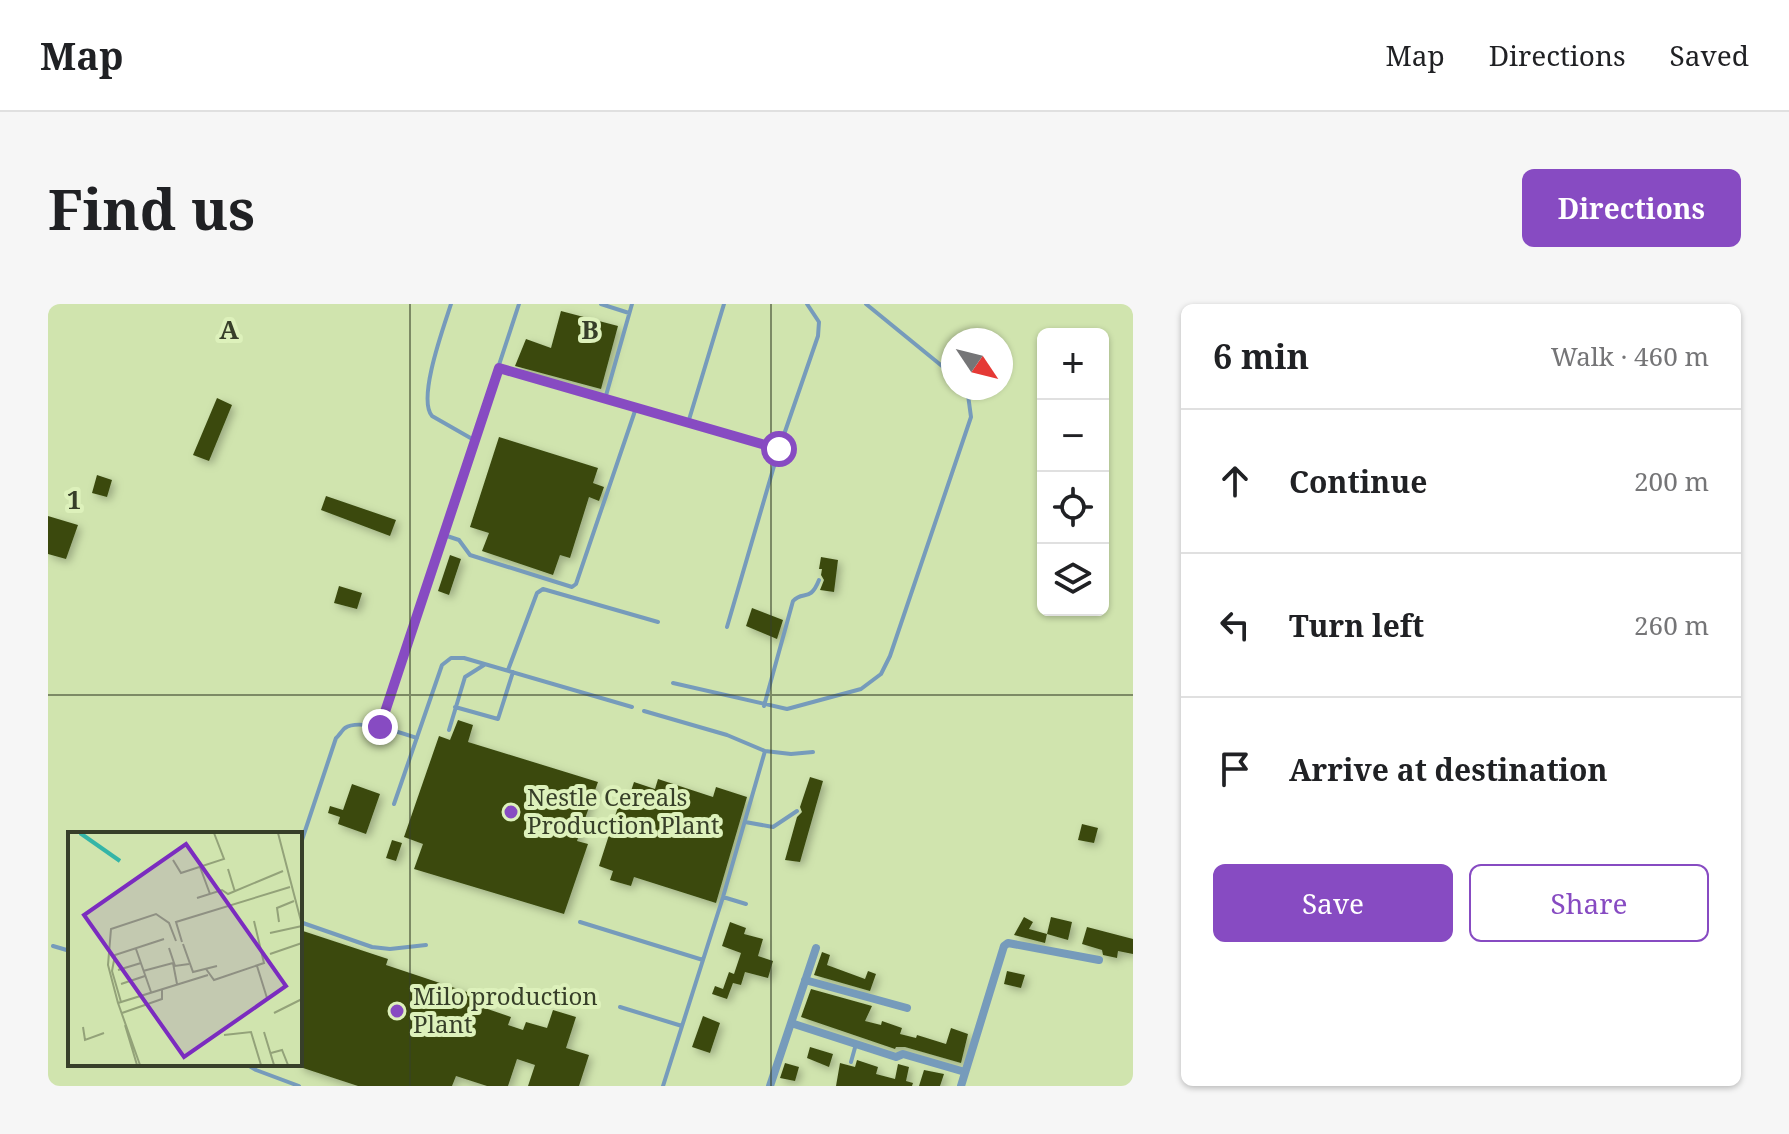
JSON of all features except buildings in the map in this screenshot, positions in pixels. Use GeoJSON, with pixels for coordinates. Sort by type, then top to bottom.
{"type":"FeatureCollection","features":[{"type":"Feature","properties":{"kind":"street"},"geometry":{"type":"LineString","coordinates":[[961,1086],[1004,946],[1008,943],[1099,960]]}},
{"type":"Feature","properties":{"kind":"street"},"geometry":{"type":"LineString","coordinates":[[770,1086],[816,948]]}},
{"type":"Feature","properties":{"kind":"street"},"geometry":{"type":"LineString","coordinates":[[805,980],[907,1008]]}},
{"type":"Feature","properties":{"kind":"street"},"geometry":{"type":"LineString","coordinates":[[791,1023],[896,1057],[903,1054],[965,1072]]}},
{"type":"Feature","properties":{"kind":"lane"},"geometry":{"type":"LineString","coordinates":[[451,304],[434,360],[427,411],[475,441]]}},
{"type":"Feature","properties":{"kind":"lane"},"geometry":{"type":"LineString","coordinates":[[380,727],[519,304]]}},
{"type":"Feature","properties":{"kind":"lane"},"geometry":{"type":"LineString","coordinates":[[601,304],[629,313]]}},
{"type":"Feature","properties":{"kind":"lane"},"geometry":{"type":"LineString","coordinates":[[605,399],[632,304]]}},
{"type":"Feature","properties":{"kind":"lane"},"geometry":{"type":"LineString","coordinates":[[688,423],[724,304]]}},
{"type":"Feature","properties":{"kind":"lane"},"geometry":{"type":"LineString","coordinates":[[727,627],[779,449],[818,336],[819,322],[807,304]]}},
{"type":"Feature","properties":{"kind":"lane"},"geometry":{"type":"LineString","coordinates":[[866,304],[941,365]]}},
{"type":"Feature","properties":{"kind":"lane"},"geometry":{"type":"LineString","coordinates":[[499,368],[779,449]]}},
{"type":"Feature","properties":{"kind":"lane"},"geometry":{"type":"LineString","coordinates":[[673,683],[787,709],[861,689],[881,674],[887,665],[971,417],[969,400]]}},
{"type":"Feature","properties":{"kind":"lane"},"geometry":{"type":"LineString","coordinates":[[444,535],[462,542],[470,555],[572,587],[576,584],[636,408]]}},
{"type":"Feature","properties":{"kind":"lane"},"geometry":{"type":"LineString","coordinates":[[764,706],[793,601],[815,591],[819,580]]}},
{"type":"Feature","properties":{"kind":"lane"},"geometry":{"type":"LineString","coordinates":[[455,707],[498,719],[510,671],[537,593],[543,589],[658,622]]}},
{"type":"Feature","properties":{"kind":"lane"},"geometry":{"type":"LineString","coordinates":[[394,804],[442,665],[451,658],[464,658],[632,707]]}},
{"type":"Feature","properties":{"kind":"lane"},"geometry":{"type":"LineString","coordinates":[[449,730],[465,677],[486,664]]}},
{"type":"Feature","properties":{"kind":"lane"},"geometry":{"type":"LineString","coordinates":[[644,711],[727,735],[765,751],[791,754],[813,752]]}},
{"type":"Feature","properties":{"kind":"lane"},"geometry":{"type":"LineString","coordinates":[[302,840],[336,738],[344,729],[350,725],[380,727],[417,738]]}},
{"type":"Feature","properties":{"kind":"lane"},"geometry":{"type":"LineString","coordinates":[[663,1086],[765,751]]}},
{"type":"Feature","properties":{"kind":"lane"},"geometry":{"type":"LineString","coordinates":[[745,822],[773,827],[797,811]]}},
{"type":"Feature","properties":{"kind":"lane"},"geometry":{"type":"LineString","coordinates":[[723,897],[746,904]]}},
{"type":"Feature","properties":{"kind":"lane"},"geometry":{"type":"LineString","coordinates":[[580,922],[703,960]]}},
{"type":"Feature","properties":{"kind":"lane"},"geometry":{"type":"LineString","coordinates":[[302,923],[372,947],[390,949],[426,945]]}},
{"type":"Feature","properties":{"kind":"lane"},"geometry":{"type":"LineString","coordinates":[[53,946],[68,950]]}},
{"type":"Feature","properties":{"kind":"lane"},"geometry":{"type":"LineString","coordinates":[[620,1007],[682,1026]]}},
{"type":"Feature","properties":{"kind":"lane"},"geometry":{"type":"LineString","coordinates":[[851,1062],[856,1044]]}},
{"type":"Feature","properties":{"kind":"lane"},"geometry":{"type":"LineString","coordinates":[[249,1066],[299,1086]]}},
{"type":"Feature","properties":{"kind":"place","name":"Nestle Cereals Production Plant"},"geometry":{"type":"Point","coordinates":[511,812]}},
{"type":"Feature","properties":{"kind":"place","name":"Milo production Plant"},"geometry":{"type":"Point","coordinates":[397,1011]}},
{"type":"Feature","properties":{"kind":"route"},"geometry":{"type":"LineString","coordinates":[[380,727],[499,368],[779,449]]}}]}
